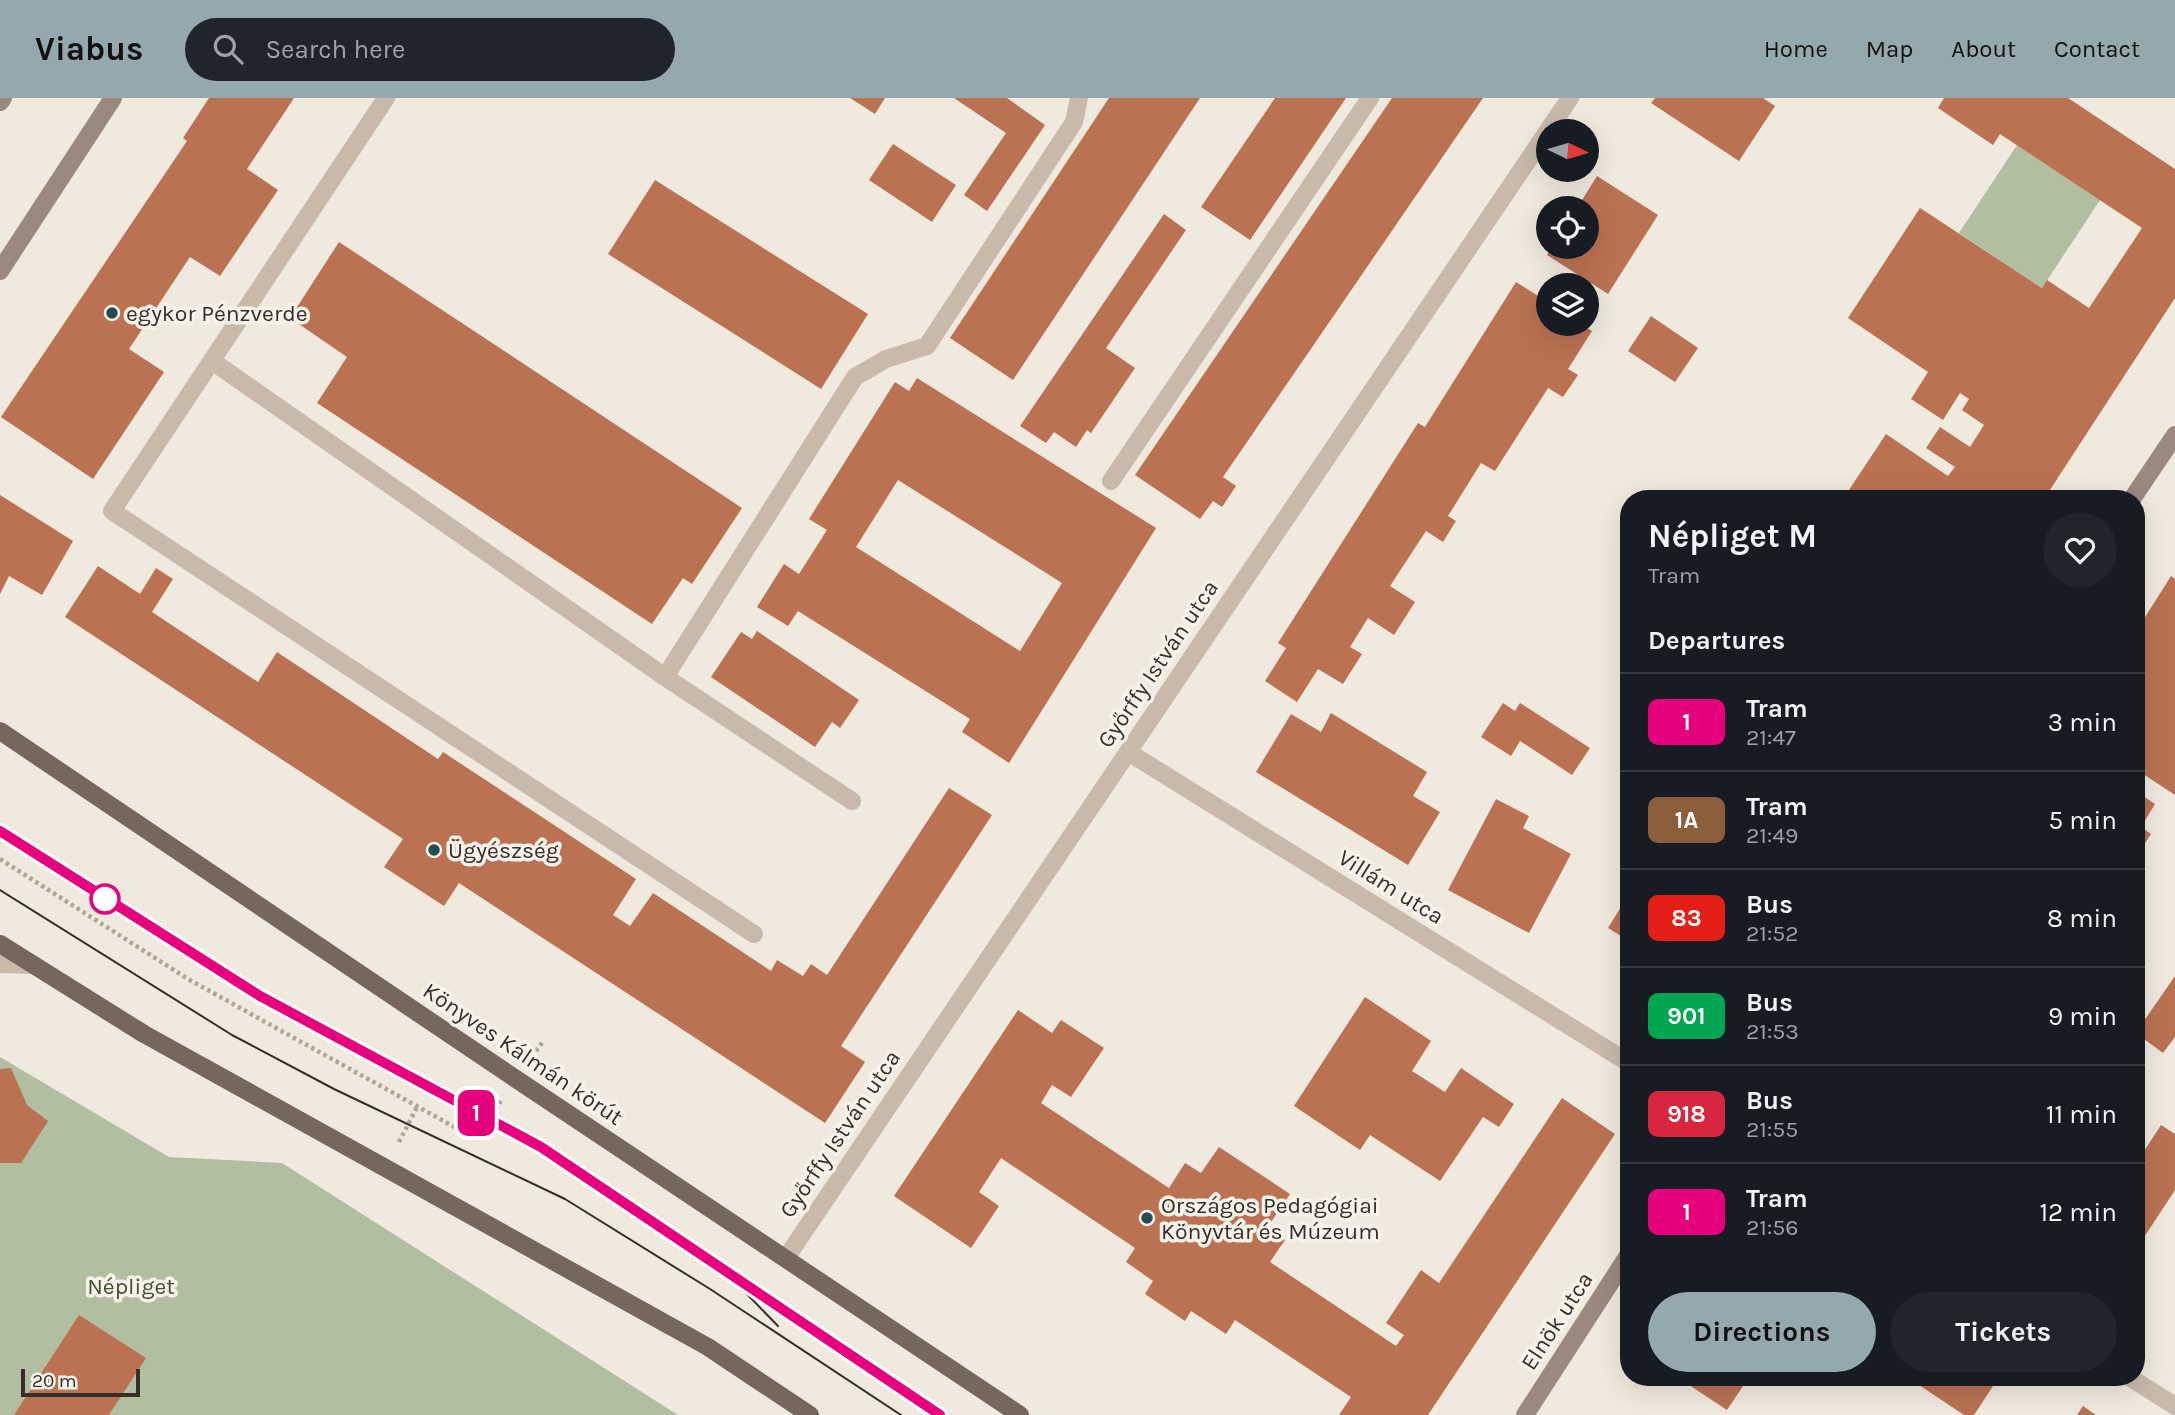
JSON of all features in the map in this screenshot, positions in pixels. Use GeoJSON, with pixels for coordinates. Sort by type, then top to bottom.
{"type":"FeatureCollection","features":[{"type":"Feature","properties":{"kind":"main road","name":"Könyves Kálmán körút"},"geometry":{"type":"LineString","coordinates":[[0,731],[1020,1415]]}},
{"type":"Feature","properties":{"kind":"main road"},"geometry":{"type":"LineString","coordinates":[[0,944],[144,1034],[708,1347],[810,1415]]}},
{"type":"Feature","properties":{"kind":"street"},"geometry":{"type":"LineString","coordinates":[[0,271],[113,98]]}},
{"type":"Feature","properties":{"kind":"street"},"geometry":{"type":"LineString","coordinates":[[386,98],[112,512],[754,934]]}},
{"type":"Feature","properties":{"kind":"street"},"geometry":{"type":"LineString","coordinates":[[665,677],[855,377],[886,359],[927,346],[1074,122],[1079,98]]}},
{"type":"Feature","properties":{"kind":"street"},"geometry":{"type":"LineString","coordinates":[[1111,481],[1370,98]]}},
{"type":"Feature","properties":{"kind":"street","name":"Győrffy István utca"},"geometry":{"type":"LineString","coordinates":[[786,1258],[1570,98]]}},
{"type":"Feature","properties":{"kind":"street"},"geometry":{"type":"LineString","coordinates":[[212,361],[665,677],[852,801]]}},
{"type":"Feature","properties":{"kind":"street"},"geometry":{"type":"LineString","coordinates":[[2138,490],[2175,435]]}},
{"type":"Feature","properties":{"kind":"street","name":"Villám utca"},"geometry":{"type":"LineString","coordinates":[[1128,752],[1620,1057]]}},
{"type":"Feature","properties":{"kind":"street"},"geometry":{"type":"LineString","coordinates":[[0,964],[34,965]]}},
{"type":"Feature","properties":{"kind":"street","name":"Elnök utca"},"geometry":{"type":"LineString","coordinates":[[1525,1415],[1620,1268]]}},
{"type":"Feature","properties":{"kind":"street"},"geometry":{"type":"LineString","coordinates":[[2143,1386],[2175,1406]]}},
{"type":"Feature","properties":{"kind":"path"},"geometry":{"type":"LineString","coordinates":[[0,859],[188,979],[476,1139]]}},
{"type":"Feature","properties":{"kind":"path"},"geometry":{"type":"LineString","coordinates":[[386,1168],[417,1107]]}},
{"type":"Feature","properties":{"kind":"green space"},"geometry":{"type":"Polygon","coordinates":[[[2017,145],[2100,200],[2042,288],[1959,233],[2017,145]]]}},
{"type":"Feature","properties":{"kind":"green space","name":"Népliget"},"geometry":{"type":"Polygon","coordinates":[[[0,1057],[169,1157],[282,1163],[678,1415],[0,1415],[0,1057]]]}},
{"type":"Feature","properties":{"kind":"building","name":"egykor Pénzverde"},"geometry":{"type":"Polygon","coordinates":[[[209,98],[294,98],[247,169],[278,190],[220,276],[190,257],[129,349],[164,372],[93,479],[1,417],[187,141],[183,138],[209,98]]]}},
{"type":"Feature","properties":{"kind":"building"},"geometry":{"type":"Polygon","coordinates":[[[850,98],[885,98],[875,114],[850,98]]]}},
{"type":"Feature","properties":{"kind":"building"},"geometry":{"type":"Polygon","coordinates":[[[954,98],[1007,98],[1045,125],[987,211],[964,195],[1006,133],[954,98]]]}},
{"type":"Feature","properties":{"kind":"building"},"geometry":{"type":"Polygon","coordinates":[[[1109,98],[1200,98],[1013,380],[950,338],[1109,98]]]}},
{"type":"Feature","properties":{"kind":"building"},"geometry":{"type":"Polygon","coordinates":[[[1275,98],[1346,98],[1250,240],[1201,207],[1275,98]]]}},
{"type":"Feature","properties":{"kind":"building"},"geometry":{"type":"Polygon","coordinates":[[[1392,98],[1483,98],[1223,477],[1236,486],[1222,507],[1213,501],[1200,519],[1135,475],[1392,98]]]}},
{"type":"Feature","properties":{"kind":"building"},"geometry":{"type":"Polygon","coordinates":[[[1655,98],[1763,98],[1775,106],[1739,161],[1651,103],[1655,98]]]}},
{"type":"Feature","properties":{"kind":"building"},"geometry":{"type":"Polygon","coordinates":[[[1944,98],[2068,98],[2175,169],[2175,298],[2050,490],[1849,490],[1886,434],[1948,476],[1955,467],[1926,448],[1940,427],[1970,447],[1984,425],[1962,410],[1969,399],[1960,393],[1943,420],[1911,399],[1928,372],[1848,318],[1920,208],[2042,288],[2047,280],[2089,308],[2142,228],[2000,134],[1993,145],[1938,108],[1944,98]]]}},
{"type":"Feature","properties":{"kind":"building"},"geometry":{"type":"Polygon","coordinates":[[[893,144],[956,185],[932,222],[869,180],[893,144]]]}},
{"type":"Feature","properties":{"kind":"building"},"geometry":{"type":"Polygon","coordinates":[[[1600,178],[1658,215],[1608,294],[1599,288],[1599,273],[1575,273],[1553,259],[1599,259],[1599,196],[1584,196],[1593,182],[1600,182],[1600,178]]]}},
{"type":"Feature","properties":{"kind":"building"},"geometry":{"type":"Polygon","coordinates":[[[655,180],[868,314],[821,389],[608,254],[655,180]]]}},
{"type":"Feature","properties":{"kind":"building"},"geometry":{"type":"Polygon","coordinates":[[[1164,214],[1186,230],[1106,348],[1135,368],[1091,433],[1087,430],[1076,447],[1054,432],[1046,443],[1020,426],[1164,214]]]}},
{"type":"Feature","properties":{"kind":"building"},"geometry":{"type":"Polygon","coordinates":[[[339,242],[742,508],[692,584],[683,578],[652,624],[317,403],[347,357],[290,318],[339,242]]]}},
{"type":"Feature","properties":{"kind":"building"},"geometry":{"type":"Polygon","coordinates":[[[1516,282],[1536,295],[1536,336],[1589,336],[1568,369],[1578,375],[1563,397],[1548,388],[1495,471],[1481,463],[1448,516],[1456,521],[1443,542],[1426,531],[1390,586],[1415,602],[1394,635],[1368,618],[1350,647],[1362,654],[1343,684],[1318,669],[1297,702],[1265,681],[1286,648],[1278,643],[1418,423],[1425,427],[1516,282]]]}},
{"type":"Feature","properties":{"kind":"building"},"geometry":{"type":"Polygon","coordinates":[[[1651,316],[1698,348],[1675,382],[1628,351],[1651,316]]]}},
{"type":"Feature","properties":{"kind":"building"},"geometry":{"type":"Polygon","coordinates":[[[917,378],[1156,528],[1009,763],[962,732],[970,719],[798,611],[788,626],[757,607],[784,564],[799,574],[827,530],[809,519],[895,382],[909,391],[917,378]],[[898,480],[856,547],[1020,651],[1062,583],[898,480]]]}},
{"type":"Feature","properties":{"kind":"building"},"geometry":{"type":"Polygon","coordinates":[[[0,495],[73,541],[42,595],[9,576],[0,594],[0,495]]]}},
{"type":"Feature","properties":{"kind":"building"},"geometry":{"type":"Polygon","coordinates":[[[98,566],[140,594],[156,568],[173,579],[152,612],[258,682],[277,652],[438,759],[443,752],[636,879],[613,915],[630,926],[653,893],[771,971],[777,960],[803,976],[811,964],[827,975],[949,788],[992,815],[841,1046],[865,1062],[825,1123],[459,883],[444,906],[384,867],[403,839],[65,617],[98,566]]]}},
{"type":"Feature","properties":{"kind":"building"},"geometry":{"type":"Polygon","coordinates":[[[2171,576],[2175,579],[2175,795],[2145,775],[2145,617],[2171,576]]]}},
{"type":"Feature","properties":{"kind":"building"},"geometry":{"type":"Polygon","coordinates":[[[757,631],[859,700],[840,728],[832,722],[815,747],[711,677],[741,632],[752,639],[757,631]]]}},
{"type":"Feature","properties":{"kind":"building"},"geometry":{"type":"Polygon","coordinates":[[[1503,703],[1515,711],[1520,703],[1590,748],[1572,775],[1520,741],[1511,756],[1481,737],[1503,703]]]}},
{"type":"Feature","properties":{"kind":"building"},"geometry":{"type":"Polygon","coordinates":[[[1331,713],[1427,772],[1413,796],[1440,812],[1408,865],[1256,772],[1291,714],[1321,732],[1331,713]]]}},
{"type":"Feature","properties":{"kind":"building"},"geometry":{"type":"Polygon","coordinates":[[[2145,797],[2155,804],[2145,820],[2145,797]]]}},
{"type":"Feature","properties":{"kind":"building"},"geometry":{"type":"Polygon","coordinates":[[[1496,799],[1529,816],[1523,828],[1571,854],[1529,933],[1448,890],[1496,799]]]}},
{"type":"Feature","properties":{"kind":"building"},"geometry":{"type":"Polygon","coordinates":[[[2145,830],[2151,834],[2145,843],[2145,830]]]}},
{"type":"Feature","properties":{"kind":"building"},"geometry":{"type":"Polygon","coordinates":[[[1620,909],[1620,935],[1608,928],[1620,909]]]}},
{"type":"Feature","properties":{"kind":"building"},"geometry":{"type":"Polygon","coordinates":[[[2175,976],[2175,1037],[2163,1053],[2145,1040],[2145,1019],[2175,976]]]}},
{"type":"Feature","properties":{"kind":"building"},"geometry":{"type":"Polygon","coordinates":[[[1365,997],[1431,1041],[1412,1071],[1445,1092],[1461,1068],[1514,1104],[1499,1127],[1483,1117],[1440,1181],[1370,1135],[1360,1150],[1294,1106],[1365,997]]]}},
{"type":"Feature","properties":{"kind":"building"},"geometry":{"type":"Polygon","coordinates":[[[1018,1010],[1052,1033],[1061,1020],[1104,1048],[1071,1097],[1052,1085],[1041,1103],[1169,1188],[1185,1163],[1201,1173],[1219,1147],[1290,1194],[1267,1228],[1285,1240],[1270,1262],[1396,1346],[1404,1335],[1386,1323],[1421,1270],[1439,1283],[1562,1098],[1615,1134],[1428,1415],[1339,1415],[1351,1397],[1235,1320],[1226,1334],[1191,1311],[1185,1321],[1145,1294],[1153,1281],[1126,1262],[1135,1248],[1001,1158],[979,1192],[999,1206],[971,1248],[894,1196],[1018,1010]]]}},
{"type":"Feature","properties":{"kind":"building"},"geometry":{"type":"Polygon","coordinates":[[[11,1068],[27,1105],[48,1121],[21,1163],[0,1163],[0,1069],[11,1068]]]}},
{"type":"Feature","properties":{"kind":"building"},"geometry":{"type":"Polygon","coordinates":[[[2161,1125],[2175,1134],[2175,1190],[2145,1236],[2145,1150],[2161,1125]]]}},
{"type":"Feature","properties":{"kind":"building"},"geometry":{"type":"Polygon","coordinates":[[[79,1315],[146,1358],[109,1415],[14,1415],[79,1315]]]}},
{"type":"Feature","properties":{"kind":"building"},"geometry":{"type":"Polygon","coordinates":[[[1691,1386],[1743,1386],[1727,1410],[1691,1386]]]}},
{"type":"Feature","properties":{"kind":"building"},"geometry":{"type":"Polygon","coordinates":[[[1920,1386],[1993,1386],[1974,1415],[1964,1415],[1920,1386]]]}},
{"type":"Feature","properties":{"kind":"building"},"geometry":{"type":"Polygon","coordinates":[[[2083,1406],[2096,1415],[2077,1415],[2083,1406]]]}},
{"type":"Feature","properties":{"kind":"tram line"},"geometry":{"type":"LineString","coordinates":[[0,831],[260,996],[541,1147],[940,1415]]}},
{"type":"Feature","properties":{"kind":"tram line","name":"1"},"geometry":{"type":"LineString","coordinates":[[0,831],[260,996],[541,1147],[940,1415]]}},
{"type":"Feature","properties":{"kind":"tram line"},"geometry":{"type":"LineString","coordinates":[[0,890],[232,1035],[334,1089],[565,1199],[710,1289],[901,1415]]}},
{"type":"Feature","properties":{"kind":"tram line"},"geometry":{"type":"LineString","coordinates":[[744,1291],[778,1326]]}},
{"type":"Feature","properties":{"kind":"place","name":"egykor Pénzverde"},"geometry":{"type":"Point","coordinates":[112,313]}},
{"type":"Feature","properties":{"kind":"place","name":"Ügyészség"},"geometry":{"type":"Point","coordinates":[434,850]}},
{"type":"Feature","properties":{"kind":"place","name":"Országos Pedagógiai Könyvtár és Múzeum"},"geometry":{"type":"Point","coordinates":[1147,1218]}}]}
